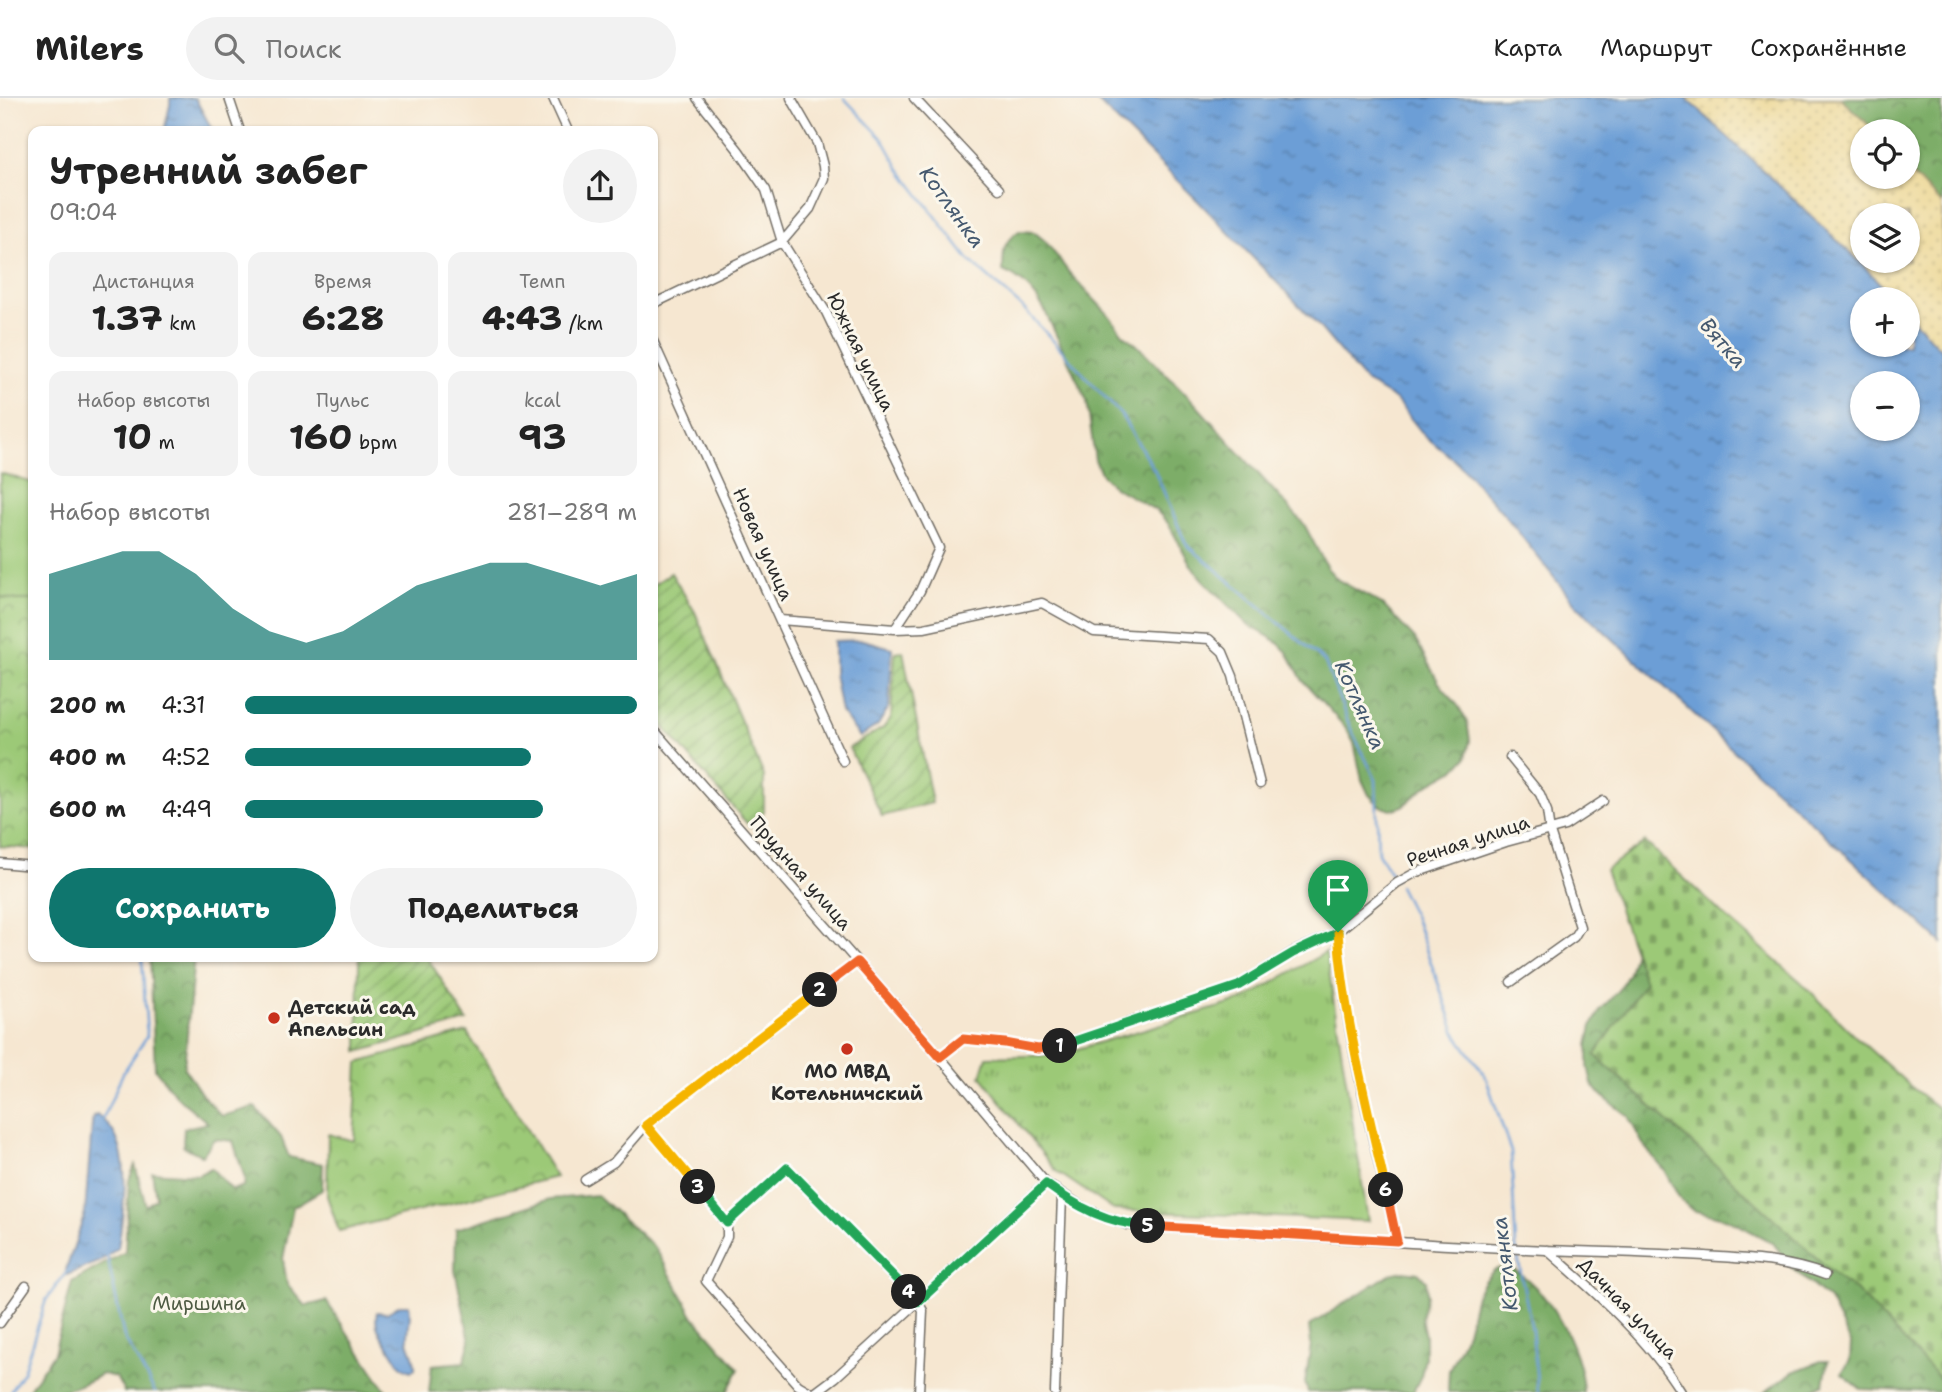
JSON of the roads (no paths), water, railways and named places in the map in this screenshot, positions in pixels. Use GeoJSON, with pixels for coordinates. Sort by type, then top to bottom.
{"type":"FeatureCollection","features":[{"type":"Feature","properties":{"kind":"street"},"geometry":{"type":"LineString","coordinates":[[229,98],[238,126]]}},
{"type":"Feature","properties":{"kind":"street"},"geometry":{"type":"LineString","coordinates":[[553,98],[566,126]]}},
{"type":"Feature","properties":{"kind":"street","name":"Южная улица"},"geometry":{"type":"LineString","coordinates":[[696,98],[766,190],[782,242],[827,312],[939,548],[920,591],[895,629]]}},
{"type":"Feature","properties":{"kind":"street"},"geometry":{"type":"LineString","coordinates":[[658,302],[782,242],[810,209],[824,178],[823,166],[817,143],[791,98]]}},
{"type":"Feature","properties":{"kind":"street"},"geometry":{"type":"LineString","coordinates":[[914,98],[999,189]]}},
{"type":"Feature","properties":{"kind":"street","name":"Новая улица"},"geometry":{"type":"LineString","coordinates":[[658,352],[843,761]]}},
{"type":"Feature","properties":{"kind":"street"},"geometry":{"type":"LineString","coordinates":[[780,620],[895,629],[924,628],[1042,603],[1094,632],[1209,639],[1223,652],[1233,676],[1260,784]]}},
{"type":"Feature","properties":{"kind":"street","name":"Прудная улица"},"geometry":{"type":"LineString","coordinates":[[658,735],[940,1057],[1046,1184],[1062,1196],[1102,1217],[1127,1225],[1397,1241],[1455,1247],[1648,1253],[1762,1260],[1805,1267],[1825,1275]]}},
{"type":"Feature","properties":{"kind":"street","name":"Речная улица"},"geometry":{"type":"LineString","coordinates":[[1510,757],[1540,794],[1580,927],[1574,937],[1511,982]]}},
{"type":"Feature","properties":{"kind":"street","name":"Речная улица"},"geometry":{"type":"LineString","coordinates":[[940,1057],[963,1039],[1038,1049],[1056,1047],[1238,986],[1293,953],[1338,932],[1397,883],[1415,873],[1506,842],[1550,832],[1572,823],[1604,801]]}},
{"type":"Feature","properties":{"kind":"street"},"geometry":{"type":"LineString","coordinates":[[0,863],[28,866]]}},
{"type":"Feature","properties":{"kind":"street"},"geometry":{"type":"LineString","coordinates":[[1338,932],[1340,966],[1363,1087],[1397,1241]]}},
{"type":"Feature","properties":{"kind":"street"},"geometry":{"type":"LineString","coordinates":[[584,1180],[614,1162],[646,1125],[857,962]]}},
{"type":"Feature","properties":{"kind":"street"},"geometry":{"type":"LineString","coordinates":[[646,1125],[727,1223],[727,1237],[706,1281],[798,1385],[813,1392],[836,1377],[1046,1184]]}},
{"type":"Feature","properties":{"kind":"street"},"geometry":{"type":"LineString","coordinates":[[727,1223],[787,1168],[918,1302],[923,1311],[919,1392]]}},
{"type":"Feature","properties":{"kind":"street"},"geometry":{"type":"LineString","coordinates":[[1055,1392],[1062,1196]]}},
{"type":"Feature","properties":{"kind":"street","name":"Дачная улица"},"geometry":{"type":"LineString","coordinates":[[1547,1250],[1631,1330],[1664,1365],[1681,1392]]}},
{"type":"Feature","properties":{"kind":"street"},"geometry":{"type":"LineString","coordinates":[[0,1323],[26,1286]]}},
{"type":"Feature","properties":{"kind":"water"},"geometry":{"type":"Polygon","coordinates":[[[170,98],[195,98],[210,126],[165,126],[170,98]]]}},
{"type":"Feature","properties":{"kind":"water","name":"Вятка"},"geometry":{"type":"Polygon","coordinates":[[[1094,98],[1686,98],[1850,253],[1850,273],[1870,273],[1883,287],[1850,287],[1850,357],[1920,357],[1920,327],[1942,351],[1942,943],[1576,605],[1504,514],[1458,463],[1424,435],[1396,400],[1365,381],[1317,324],[1094,98]]]}},
{"type":"Feature","properties":{"kind":"water"},"geometry":{"type":"Polygon","coordinates":[[[863,640],[892,648],[889,707],[878,725],[860,737],[841,712],[834,674],[834,641],[863,640]]]}},
{"type":"Feature","properties":{"kind":"water"},"geometry":{"type":"Polygon","coordinates":[[[97,1115],[109,1126],[118,1141],[122,1158],[124,1195],[118,1248],[100,1261],[67,1275],[66,1270],[85,1213],[92,1125],[93,1117],[97,1115]]]}},
{"type":"Feature","properties":{"kind":"water"},"geometry":{"type":"Polygon","coordinates":[[[400,1305],[409,1305],[408,1341],[415,1365],[415,1369],[411,1371],[398,1361],[380,1333],[376,1318],[377,1312],[387,1313],[400,1305]]]}},
{"type":"Feature","properties":{"kind":"waterway","name":"Котлянка"},"geometry":{"type":"LineString","coordinates":[[844,98],[883,139],[900,169],[968,259],[1025,310],[1121,415],[1155,471],[1186,544],[1325,662],[1350,727],[1376,780],[1378,853],[1395,880]]}},
{"type":"Feature","properties":{"kind":"waterway","name":"Котлянка"},"geometry":{"type":"LineString","coordinates":[[1399,886],[1415,918],[1457,1036],[1485,1075],[1511,1152],[1516,1248],[1532,1330],[1538,1392]]}},
{"type":"Feature","properties":{"kind":"waterway"},"geometry":{"type":"LineString","coordinates":[[102,1121],[123,1073],[147,1036],[142,962]]}},
{"type":"Feature","properties":{"kind":"waterway"},"geometry":{"type":"LineString","coordinates":[[107,1255],[124,1337],[155,1392]]}},
{"type":"Feature","properties":{"kind":"waterway"},"geometry":{"type":"LineString","coordinates":[[10,1392],[23,1372],[46,1300],[68,1270]]}},
{"type":"Feature","properties":{"kind":"place","name":"Детский сад Апельсин"},"geometry":{"type":"Point","coordinates":[274,1018]}},
{"type":"Feature","properties":{"kind":"place","name":"МО МВД Котельничский"},"geometry":{"type":"Point","coordinates":[847,1049]}},
{"type":"Feature","properties":{"kind":"park label","name":"Миршина"},"geometry":{"type":"Point","coordinates":[199,1303]}}]}
